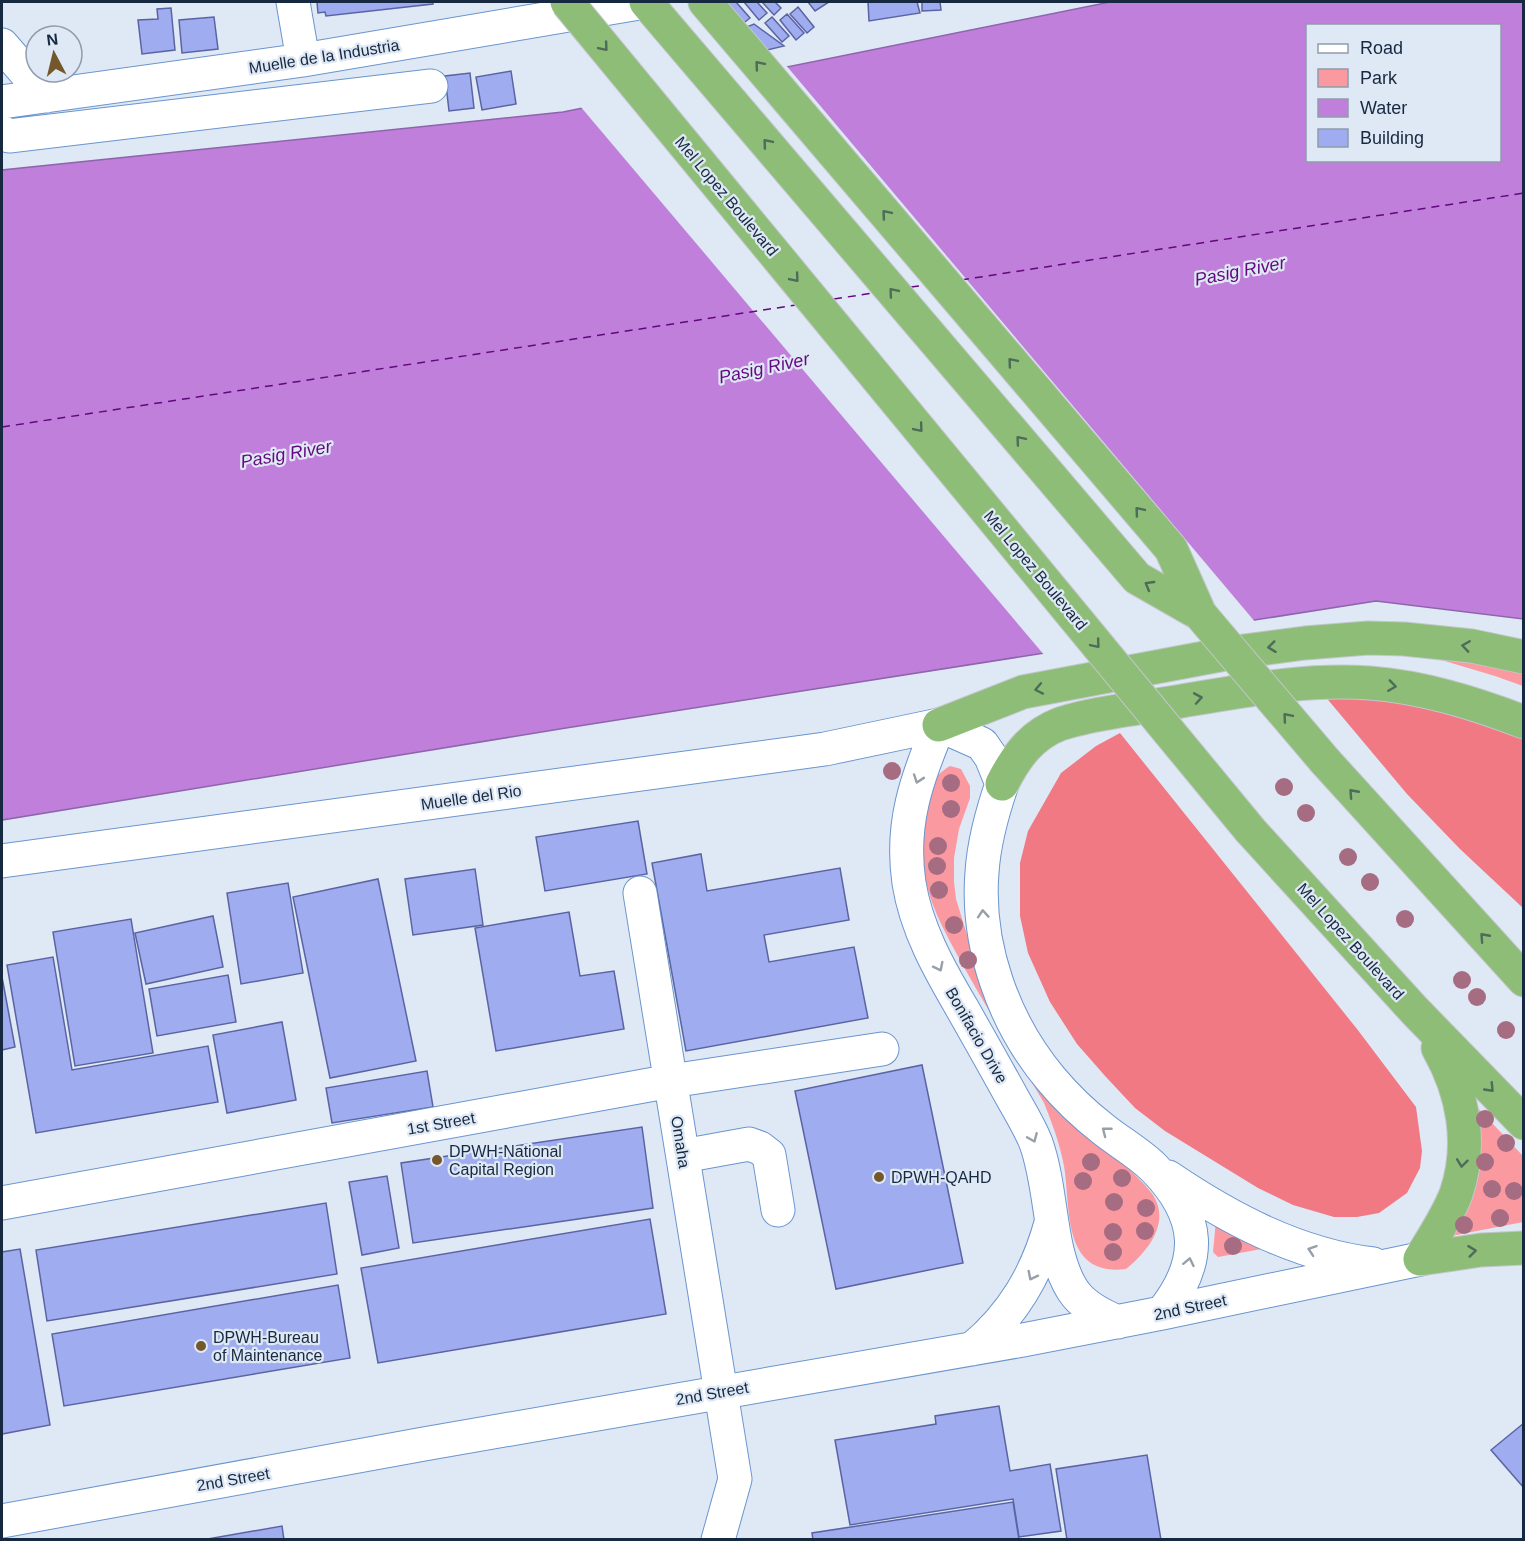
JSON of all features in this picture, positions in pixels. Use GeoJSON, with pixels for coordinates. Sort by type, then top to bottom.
{"type":"FeatureCollection","features":[{"type":"Feature","properties":{"kind":"highway","name":"Mel Lopez Boulevard"},"geometry":{"type":"LineString","coordinates":[[567,2],[1250,830],[1415,1011],[1524,1123]]}},
{"type":"Feature","properties":{"kind":"highway"},"geometry":{"type":"LineString","coordinates":[[645,2],[1137,578],[1200,614]]}},
{"type":"Feature","properties":{"kind":"highway"},"geometry":{"type":"LineString","coordinates":[[705,2],[1172,549],[1200,614],[1325,761],[1524,980]]}},
{"type":"Feature","properties":{"kind":"highway"},"geometry":{"type":"LineString","coordinates":[[939,725],[1023,692],[1236,652],[1305,643],[1368,638],[1404,639],[1472,646],[1524,657]]}},
{"type":"Feature","properties":{"kind":"highway"},"geometry":{"type":"LineString","coordinates":[[1002,784],[1015,758],[1035,738],[1059,724],[1099,715],[1284,684],[1345,681],[1408,688],[1456,699],[1524,722]]}},
{"type":"Feature","properties":{"kind":"highway"},"geometry":{"type":"LineString","coordinates":[[1405,1263],[1444,1219],[1456,1193],[1464,1159],[1464,1125],[1461,1106],[1450,1071],[1415,1011]]}},
{"type":"Feature","properties":{"kind":"highway"},"geometry":{"type":"LineString","coordinates":[[1405,1263],[1481,1250],[1524,1248]]}},
{"type":"Feature","properties":{"kind":"street"},"geometry":{"type":"LineString","coordinates":[[293,2],[303,60]]}},
{"type":"Feature","properties":{"kind":"street","name":"Muelle de la Industria"},"geometry":{"type":"LineString","coordinates":[[2,102],[303,60],[645,2]]}},
{"type":"Feature","properties":{"kind":"street"},"geometry":{"type":"LineString","coordinates":[[2,45],[46,96]]}},
{"type":"Feature","properties":{"kind":"street"},"geometry":{"type":"LineString","coordinates":[[2,132],[9,136],[431,86]]}},
{"type":"Feature","properties":{"kind":"street"},"geometry":{"type":"LineString","coordinates":[[939,725],[982,744],[991,757],[1002,784],[985,844],[982,874],[982,900],[988,952],[1002,996],[1017,1030],[1051,1079],[1101,1128],[1153,1167],[1219,1210],[1275,1237],[1322,1254],[1361,1263],[1405,1263]]}},
{"type":"Feature","properties":{"kind":"street","name":"Muelle del Rio"},"geometry":{"type":"LineString","coordinates":[[2,861],[825,749],[939,725]]}},
{"type":"Feature","properties":{"kind":"street","name":"Bonifacio Drive"},"geometry":{"type":"LineString","coordinates":[[939,725],[916,782],[909,810],[907,861],[914,905],[929,948],[1036,1143],[1062,1266],[1072,1288],[1081,1301],[1092,1310],[1118,1322]]}},
{"type":"Feature","properties":{"kind":"street","name":"Omaha"},"geometry":{"type":"LineString","coordinates":[[640,893],[735,1479],[718,1539]]}},
{"type":"Feature","properties":{"kind":"street","name":"1st Street"},"geometry":{"type":"LineString","coordinates":[[2,1203],[671,1081],[882,1049]]}},
{"type":"Feature","properties":{"kind":"street"},"geometry":{"type":"LineString","coordinates":[[683,1156],[749,1144],[760,1148],[769,1155],[778,1210]]}},
{"type":"Feature","properties":{"kind":"street"},"geometry":{"type":"LineString","coordinates":[[1153,1167],[1179,1200],[1187,1216],[1192,1249],[1191,1262],[1181,1288],[1162,1313]]}},
{"type":"Feature","properties":{"kind":"street"},"geometry":{"type":"LineString","coordinates":[[972,1349],[997,1325],[1020,1297],[1037,1265],[1051,1221]]}},
{"type":"Feature","properties":{"kind":"street","name":"2nd Street"},"geometry":{"type":"LineString","coordinates":[[2,1521],[721,1391],[972,1349],[1118,1322],[1405,1263]]}},
{"type":"Feature","properties":{"kind":"green space"},"geometry":{"type":"Polygon","coordinates":[[[1438,659],[1523,666],[1523,686],[1495,676],[1438,659]]]}},
{"type":"Feature","properties":{"kind":"green space"},"geometry":{"type":"Polygon","coordinates":[[[950,766],[961,769],[970,786],[970,798],[959,829],[954,858],[954,882],[956,899],[968,938],[980,964],[1127,1167],[1153,1195],[1158,1206],[1158,1226],[1154,1236],[1142,1254],[1126,1269],[1105,1269],[1090,1262],[1080,1251],[1073,1236],[1064,1166],[1056,1134],[1044,1103],[965,969],[941,924],[932,901],[924,868],[924,825],[935,779],[950,766]]]}},
{"type":"Feature","properties":{"kind":"green space"},"geometry":{"type":"Polygon","coordinates":[[[1476,1106],[1523,1156],[1523,1222],[1446,1237],[1467,1205],[1477,1183],[1480,1150],[1476,1106]]]}},
{"type":"Feature","properties":{"kind":"green space"},"geometry":{"type":"Polygon","coordinates":[[[1216,1220],[1278,1246],[1218,1257],[1213,1252],[1216,1220]]]}},
{"type":"Feature","properties":{"kind":"shaded area"},"geometry":{"type":"Polygon","coordinates":[[[1353,689],[1523,729],[1523,908],[1460,849],[1407,794],[1324,695],[1353,689]]]}},
{"type":"Feature","properties":{"kind":"shaded area"},"geometry":{"type":"Polygon","coordinates":[[[1120,733],[1357,1029],[1416,1107],[1422,1151],[1420,1168],[1407,1193],[1379,1213],[1357,1217],[1334,1217],[1293,1205],[1258,1188],[1165,1131],[1135,1108],[1106,1077],[1077,1044],[1050,1002],[1028,953],[1020,916],[1020,863],[1028,831],[1061,773],[1096,746],[1120,733]]]}},
{"type":"Feature","properties":{"kind":"water","name":"Pasig River"},"geometry":{"type":"Polygon","coordinates":[[[1110,2],[1523,2],[1523,619],[1376,601],[566,728],[2,820],[2,170],[563,112],[1110,2]]]}},
{"type":"Feature","properties":{"kind":"pier"},"geometry":{"type":"Polygon","coordinates":[[[785,64],[1256,623],[1045,656],[580,106],[785,64]]]}},
{"type":"Feature","properties":{"kind":"building"},"geometry":{"type":"Polygon","coordinates":[[[317,2],[433,2],[433,4],[326,16],[325,12],[318,13],[317,2]]]}},
{"type":"Feature","properties":{"kind":"building"},"geometry":{"type":"Polygon","coordinates":[[[714,2],[736,2],[750,18],[736,29],[714,2]]]}},
{"type":"Feature","properties":{"kind":"building"},"geometry":{"type":"Polygon","coordinates":[[[744,2],[757,2],[767,13],[759,20],[744,2]]]}},
{"type":"Feature","properties":{"kind":"building"},"geometry":{"type":"Polygon","coordinates":[[[762,2],[775,2],[781,8],[774,15],[762,2]]]}},
{"type":"Feature","properties":{"kind":"building"},"geometry":{"type":"Polygon","coordinates":[[[808,2],[829,2],[815,11],[808,2]]]}},
{"type":"Feature","properties":{"kind":"building"},"geometry":{"type":"Polygon","coordinates":[[[868,2],[917,2],[920,13],[869,21],[868,2]]]}},
{"type":"Feature","properties":{"kind":"building"},"geometry":{"type":"Polygon","coordinates":[[[922,2],[940,2],[941,10],[922,11],[922,2]]]}},
{"type":"Feature","properties":{"kind":"building"},"geometry":{"type":"Polygon","coordinates":[[[798,7],[814,27],[807,33],[790,14],[798,7]]]}},
{"type":"Feature","properties":{"kind":"building"},"geometry":{"type":"Polygon","coordinates":[[[171,8],[175,50],[142,54],[138,20],[158,19],[157,9],[171,8]]]}},
{"type":"Feature","properties":{"kind":"building"},"geometry":{"type":"Polygon","coordinates":[[[787,14],[804,33],[796,40],[780,20],[787,14]]]}},
{"type":"Feature","properties":{"kind":"building"},"geometry":{"type":"Polygon","coordinates":[[[214,17],[218,49],[182,53],[179,20],[214,17]]]}},
{"type":"Feature","properties":{"kind":"building"},"geometry":{"type":"Polygon","coordinates":[[[772,17],[789,36],[782,42],[765,23],[772,17]]]}},
{"type":"Feature","properties":{"kind":"building"},"geometry":{"type":"Polygon","coordinates":[[[754,24],[784,46],[759,52],[744,28],[754,24]]]}},
{"type":"Feature","properties":{"kind":"building"},"geometry":{"type":"Polygon","coordinates":[[[511,71],[516,104],[482,110],[476,77],[511,71]]]}},
{"type":"Feature","properties":{"kind":"building"},"geometry":{"type":"Polygon","coordinates":[[[470,73],[474,108],[449,111],[445,76],[470,73]]]}},
{"type":"Feature","properties":{"kind":"building"},"geometry":{"type":"Polygon","coordinates":[[[638,821],[647,874],[545,891],[536,837],[638,821]]]}},
{"type":"Feature","properties":{"kind":"building"},"geometry":{"type":"Polygon","coordinates":[[[701,854],[707,891],[840,868],[849,920],[764,935],[769,962],[854,947],[868,1018],[686,1051],[652,863],[701,854]]]}},
{"type":"Feature","properties":{"kind":"building"},"geometry":{"type":"Polygon","coordinates":[[[475,869],[483,925],[413,935],[405,879],[475,869]]]}},
{"type":"Feature","properties":{"kind":"building"},"geometry":{"type":"Polygon","coordinates":[[[378,879],[416,1061],[330,1078],[293,897],[378,879]]]}},
{"type":"Feature","properties":{"kind":"building"},"geometry":{"type":"Polygon","coordinates":[[[288,883],[303,973],[241,984],[227,893],[288,883]]]}},
{"type":"Feature","properties":{"kind":"building"},"geometry":{"type":"Polygon","coordinates":[[[569,912],[580,976],[614,971],[624,1029],[496,1051],[475,928],[569,912]]]}},
{"type":"Feature","properties":{"kind":"building"},"geometry":{"type":"Polygon","coordinates":[[[213,916],[223,967],[146,984],[135,933],[213,916]]]}},
{"type":"Feature","properties":{"kind":"building"},"geometry":{"type":"Polygon","coordinates":[[[131,919],[153,1053],[75,1066],[53,932],[131,919]]]}},
{"type":"Feature","properties":{"kind":"building"},"geometry":{"type":"Polygon","coordinates":[[[53,957],[72,1070],[208,1046],[218,1102],[36,1133],[7,965],[53,957]]]}},
{"type":"Feature","properties":{"kind":"building"},"geometry":{"type":"Polygon","coordinates":[[[228,975],[236,1022],[157,1036],[149,989],[228,975]]]}},
{"type":"Feature","properties":{"kind":"building"},"geometry":{"type":"Polygon","coordinates":[[[2,977],[15,1047],[2,1050],[2,977]]]}},
{"type":"Feature","properties":{"kind":"building"},"geometry":{"type":"Polygon","coordinates":[[[282,1022],[296,1100],[227,1113],[213,1035],[282,1022]]]}},
{"type":"Feature","properties":{"kind":"building","name":"DPWH-QAHD"},"geometry":{"type":"Polygon","coordinates":[[[922,1065],[963,1263],[836,1289],[795,1091],[922,1065]]]}},
{"type":"Feature","properties":{"kind":"building"},"geometry":{"type":"Polygon","coordinates":[[[427,1071],[433,1107],[332,1123],[326,1088],[427,1071]]]}},
{"type":"Feature","properties":{"kind":"building"},"geometry":{"type":"Polygon","coordinates":[[[642,1127],[653,1208],[413,1243],[401,1163],[642,1127]]]}},
{"type":"Feature","properties":{"kind":"building"},"geometry":{"type":"Polygon","coordinates":[[[387,1176],[399,1248],[362,1255],[349,1182],[387,1176]]]}},
{"type":"Feature","properties":{"kind":"building"},"geometry":{"type":"Polygon","coordinates":[[[326,1203],[337,1274],[47,1321],[36,1250],[326,1203]]]}},
{"type":"Feature","properties":{"kind":"building"},"geometry":{"type":"Polygon","coordinates":[[[650,1219],[666,1314],[378,1363],[361,1268],[650,1219]]]}},
{"type":"Feature","properties":{"kind":"building"},"geometry":{"type":"Polygon","coordinates":[[[20,1249],[50,1425],[2,1434],[2,1252],[20,1249]]]}},
{"type":"Feature","properties":{"kind":"building","name":"DPWH-Bureau of Maintenance"},"geometry":{"type":"Polygon","coordinates":[[[338,1285],[350,1358],[64,1406],[52,1334],[338,1285]]]}},
{"type":"Feature","properties":{"kind":"building"},"geometry":{"type":"Polygon","coordinates":[[[999,1406],[1010,1471],[1050,1464],[1061,1531],[1019,1537],[1013,1499],[850,1525],[835,1440],[936,1424],[935,1416],[999,1406]]]}},
{"type":"Feature","properties":{"kind":"building"},"geometry":{"type":"Polygon","coordinates":[[[1524,1423],[1524,1488],[1491,1450],[1524,1423]]]}},
{"type":"Feature","properties":{"kind":"building"},"geometry":{"type":"Polygon","coordinates":[[[1147,1455],[1161,1540],[1067,1540],[1056,1469],[1147,1455]]]}},
{"type":"Feature","properties":{"kind":"building"},"geometry":{"type":"Polygon","coordinates":[[[1013,1502],[1019,1540],[813,1540],[812,1533],[1013,1502]]]}},
{"type":"Feature","properties":{"kind":"building"},"geometry":{"type":"Polygon","coordinates":[[[282,1526],[284,1540],[202,1540],[282,1526]]]}},
{"type":"Feature","properties":{"kind":"ferry route"},"geometry":{"type":"LineString","coordinates":[[961,280],[1524,193]]}},
{"type":"Feature","properties":{"kind":"ferry route"},"geometry":{"type":"LineString","coordinates":[[911,287],[927,285]]}},
{"type":"Feature","properties":{"kind":"ferry route"},"geometry":{"type":"LineString","coordinates":[[834,299],[873,293]]}},
{"type":"Feature","properties":{"kind":"ferry route"},"geometry":{"type":"LineString","coordinates":[[2,427],[796,305]]}},
{"type":"Feature","properties":{"kind":"place","name":"DPWH-National Capital Region"},"geometry":{"type":"Point","coordinates":[437,1160]}},
{"type":"Feature","properties":{"kind":"place","name":"DPWH-QAHD"},"geometry":{"type":"Point","coordinates":[879,1177]}},
{"type":"Feature","properties":{"kind":"place","name":"DPWH-Bureau of Maintenance"},"geometry":{"type":"Point","coordinates":[201,1346]}}]}
